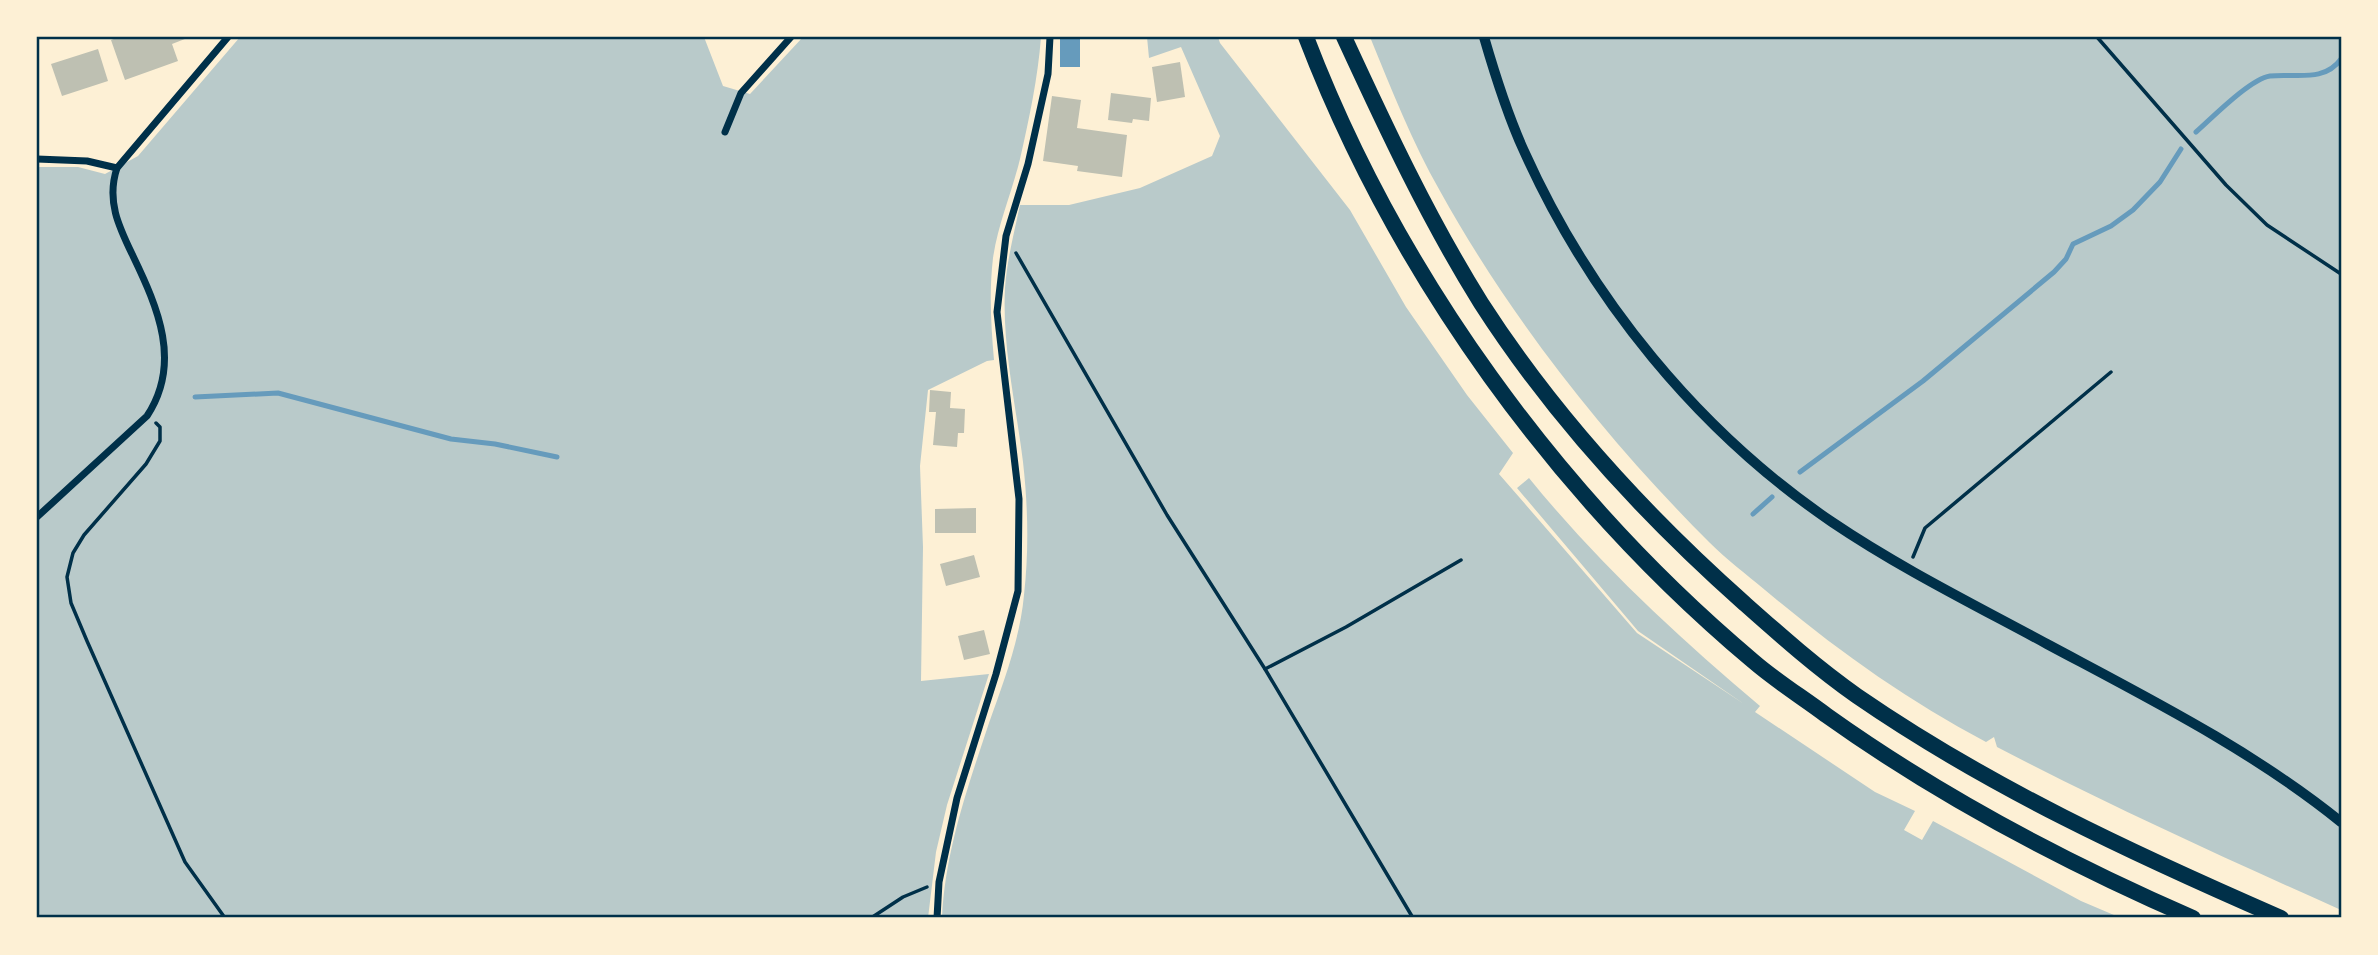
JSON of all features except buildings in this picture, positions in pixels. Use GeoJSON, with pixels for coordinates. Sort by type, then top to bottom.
{"type":"FeatureCollection","features":[{"type":"Feature","properties":{"kind":"highway"},"geometry":{"type":"LineString","coordinates":[[1306,37],[1363,168],[1463,338],[1490,378],[1550,454],[1648,562],[1754,662],[1879,752],[1965,805],[2049,851],[2193,918]]}},
{"type":"Feature","properties":{"kind":"highway"},"geometry":{"type":"LineString","coordinates":[[1344,37],[1455,261],[1511,348],[1604,463],[1705,569],[1774,630],[1855,695],[1939,749],[2021,797],[2105,839],[2281,918]]}},
{"type":"Feature","properties":{"kind":"street"},"geometry":{"type":"LineString","coordinates":[[37,517],[147,416],[158,400],[163,383],[165,349],[159,317],[116,221],[112,197],[113,179],[117,168],[228,37]]}},
{"type":"Feature","properties":{"kind":"street"},"geometry":{"type":"LineString","coordinates":[[725,132],[741,93],[790,37]]}},
{"type":"Feature","properties":{"kind":"street"},"geometry":{"type":"LineString","coordinates":[[937,918],[939,882],[957,798],[996,674],[1018,591],[1019,499],[997,312],[1006,236],[1028,164],[1048,75],[1050,37]]}},
{"type":"Feature","properties":{"kind":"street"},"geometry":{"type":"LineString","coordinates":[[1484,37],[1499,87],[1523,149],[1550,204],[1594,279],[1631,331],[1699,409],[1764,470],[1833,522],[1908,569],[2247,755],[2303,791],[2341,821]]}},
{"type":"Feature","properties":{"kind":"street"},"geometry":{"type":"LineString","coordinates":[[37,159],[87,161],[117,168]]}},
{"type":"Feature","properties":{"kind":"path"},"geometry":{"type":"LineString","coordinates":[[2097,37],[2234,193],[2267,225],[2341,274]]}},
{"type":"Feature","properties":{"kind":"path"},"geometry":{"type":"LineString","coordinates":[[1006,236],[1167,515],[1265,669],[1413,918]]}},
{"type":"Feature","properties":{"kind":"path"},"geometry":{"type":"LineString","coordinates":[[1908,569],[1925,528],[2111,372]]}},
{"type":"Feature","properties":{"kind":"path"},"geometry":{"type":"LineString","coordinates":[[147,416],[160,427],[160,441],[132,483],[84,535],[73,552],[67,577],[71,603],[185,862],[225,918]]}},
{"type":"Feature","properties":{"kind":"path"},"geometry":{"type":"LineString","coordinates":[[1265,669],[1346,627],[1461,560]]}},
{"type":"Feature","properties":{"kind":"path"},"geometry":{"type":"LineString","coordinates":[[871,918],[903,897],[939,882]]}},
{"type":"Feature","properties":{"kind":"shaded area"},"geometry":{"type":"Polygon","coordinates":[[[240,37],[704,37],[723,86],[750,94],[803,37],[1041,37],[1027,129],[993,258],[991,309],[994,360],[928,390],[920,466],[923,547],[921,681],[989,674],[947,805],[936,852],[928,918],[37,918],[37,167],[78,167],[105,174],[138,156],[240,37]]]}},
{"type":"Feature","properties":{"kind":"shaded area"},"geometry":{"type":"Polygon","coordinates":[[[1147,37],[1218,37],[1350,210],[1406,307],[1467,395],[1513,453],[1499,474],[1637,633],[1744,704],[1638,631],[1517,488],[1529,478],[1639,598],[1760,706],[1755,712],[1875,792],[1915,811],[1904,830],[1922,840],[1933,821],[2081,901],[2121,918],[942,918],[953,843],[973,771],[1011,660],[1019,628],[1026,578],[1026,495],[1005,310],[1007,267],[1020,205],[1069,205],[1140,188],[1212,156],[1220,136],[1181,47],[1149,58],[1147,37]]]}},
{"type":"Feature","properties":{"kind":"shaded area"},"geometry":{"type":"Polygon","coordinates":[[[1370,37],[2341,37],[2341,910],[2039,769],[1997,747],[1994,737],[1986,742],[1956,726],[1844,653],[1722,554],[1670,502],[1597,419],[1562,376],[1497,285],[1420,153],[1370,37]]]}},
{"type":"Feature","properties":{"kind":"water"},"geometry":{"type":"Polygon","coordinates":[[[1060,37],[1080,37],[1080,67],[1060,67],[1060,37]]]}},
{"type":"Feature","properties":{"kind":"waterway"},"geometry":{"type":"LineString","coordinates":[[2196,132],[2252,84],[2270,76],[2318,74],[2341,59]]}},
{"type":"Feature","properties":{"kind":"waterway"},"geometry":{"type":"LineString","coordinates":[[1800,472],[1923,381],[2054,272],[2066,259],[2073,244],[2111,226],[2133,210],[2160,182],[2181,149]]}},
{"type":"Feature","properties":{"kind":"waterway"},"geometry":{"type":"LineString","coordinates":[[195,397],[278,393],[451,439],[495,444],[557,457]]}},
{"type":"Feature","properties":{"kind":"waterway"},"geometry":{"type":"LineString","coordinates":[[1753,514],[1772,497]]}}]}
